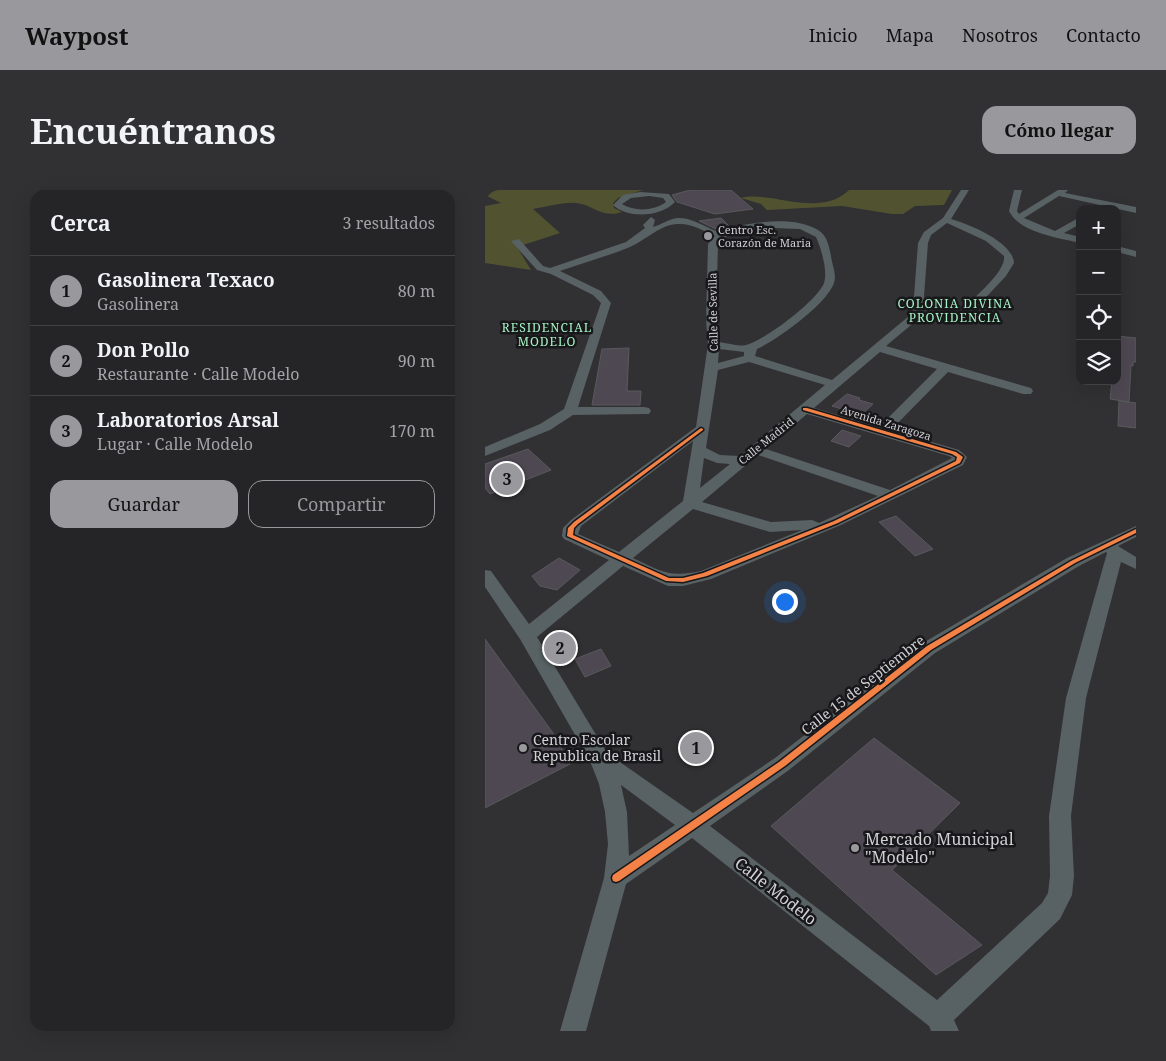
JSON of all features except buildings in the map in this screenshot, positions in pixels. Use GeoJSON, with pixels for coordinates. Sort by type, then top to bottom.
{"type":"FeatureCollection","features":[{"type":"Feature","properties":{"kind":"street","name":"Calle Madrid"},"geometry":{"type":"LineString","coordinates":[[527,635],[756,450],[913,318],[918,310],[923,243],[927,234],[946,220],[965,190]]}},
{"type":"Feature","properties":{"kind":"street"},"geometry":{"type":"LineString","coordinates":[[1018,190],[1013,211],[1017,218],[1076,239]]}},
{"type":"Feature","properties":{"kind":"street"},"geometry":{"type":"LineString","coordinates":[[1017,218],[1062,192],[1101,205]]}},
{"type":"Feature","properties":{"kind":"street"},"geometry":{"type":"LineString","coordinates":[[649,194],[671,199],[667,206],[650,211],[629,210],[617,205],[617,202],[629,196],[649,194]]}},
{"type":"Feature","properties":{"kind":"street"},"geometry":{"type":"LineString","coordinates":[[1121,208],[1136,210]]}},
{"type":"Feature","properties":{"kind":"street"},"geometry":{"type":"LineString","coordinates":[[650,211],[652,216],[647,225],[650,229]]}},
{"type":"Feature","properties":{"kind":"street"},"geometry":{"type":"LineString","coordinates":[[553,271],[629,244],[650,229],[660,229],[667,223],[681,220],[722,236],[741,229],[776,225],[812,230],[821,238],[829,272],[829,284],[817,301],[750,353],[712,368]]}},
{"type":"Feature","properties":{"kind":"street"},"geometry":{"type":"LineString","coordinates":[[946,220],[958,223],[997,246],[1008,255],[1009,263],[1002,274],[971,306]]}},
{"type":"Feature","properties":{"kind":"street"},"geometry":{"type":"LineString","coordinates":[[1057,233],[1076,222]]}},
{"type":"Feature","properties":{"kind":"street","name":"Calle de Sevilla"},"geometry":{"type":"LineString","coordinates":[[690,503],[712,368],[714,344],[711,320],[713,244],[722,236]]}},
{"type":"Feature","properties":{"kind":"street"},"geometry":{"type":"LineString","coordinates":[[516,241],[540,268],[553,271],[597,293],[606,303],[570,411]]}},
{"type":"Feature","properties":{"kind":"street"},"geometry":{"type":"LineString","coordinates":[[1121,250],[1136,254]]}},
{"type":"Feature","properties":{"kind":"street"},"geometry":{"type":"LineString","coordinates":[[714,344],[736,348],[834,384]]}},
{"type":"Feature","properties":{"kind":"street"},"geometry":{"type":"LineString","coordinates":[[879,348],[1027,391]]}},
{"type":"Feature","properties":{"kind":"street"},"geometry":{"type":"LineString","coordinates":[[881,432],[946,367]]}},
{"type":"Feature","properties":{"kind":"street","name":"Avenida Zaragoza"},"geometry":{"type":"LineString","coordinates":[[805,409],[954,453],[960,457],[958,462],[890,495]]}},
{"type":"Feature","properties":{"kind":"street"},"geometry":{"type":"LineString","coordinates":[[485,452],[551,424],[570,411],[644,411]]}},
{"type":"Feature","properties":{"kind":"street"},"geometry":{"type":"LineString","coordinates":[[701,429],[571,528],[570,536],[668,580],[683,580],[705,575],[836,522],[890,495]]}},
{"type":"Feature","properties":{"kind":"street"},"geometry":{"type":"LineString","coordinates":[[698,450],[717,459],[743,460]]}},
{"type":"Feature","properties":{"kind":"street"},"geometry":{"type":"LineString","coordinates":[[756,450],[890,495]]}},
{"type":"Feature","properties":{"kind":"street"},"geometry":{"type":"LineString","coordinates":[[690,503],[770,527],[836,522]]}},
{"type":"Feature","properties":{"kind":"street","name":"Calle 15 de Septiembre"},"geometry":{"type":"LineString","coordinates":[[617,878],[782,764],[929,648],[1110,548],[1136,531]]}},
{"type":"Feature","properties":{"kind":"street"},"geometry":{"type":"LineString","coordinates":[[942,1024],[1051,911],[1060,895],[1062,876],[1060,816],[1075,698],[1110,548],[1136,564]]}},
{"type":"Feature","properties":{"kind":"street","name":"Calle Modelo"},"geometry":{"type":"LineString","coordinates":[[485,575],[527,635],[600,759],[610,784],[616,812],[619,844],[617,878]]}},
{"type":"Feature","properties":{"kind":"street","name":"Calle Modelo"},"geometry":{"type":"LineString","coordinates":[[600,759],[692,825],[942,1024]]}},
{"type":"Feature","properties":{"kind":"street"},"geometry":{"type":"LineString","coordinates":[[573,1031],[617,878]]}},
{"type":"Feature","properties":{"kind":"green space"},"geometry":{"type":"Polygon","coordinates":[[[485,190],[643,190],[618,198],[613,203],[614,208],[622,212],[615,214],[609,214],[576,203],[533,209],[560,233],[517,247],[531,270],[485,263],[485,206],[501,203],[485,195],[485,190]]]}},
{"type":"Feature","properties":{"kind":"green space"},"geometry":{"type":"Polygon","coordinates":[[[849,190],[952,190],[944,205],[915,206],[903,214],[842,206],[767,210],[761,204],[741,198],[766,197],[795,202],[824,202],[837,198],[849,190]]]}},
{"type":"Feature","properties":{"kind":"cycle path"},"geometry":{"type":"LineString","coordinates":[[701,429],[576,523],[571,528],[570,536],[668,580],[683,580],[705,575],[836,522],[958,462],[960,457],[954,453],[805,409]]}},
{"type":"Feature","properties":{"kind":"cycle path"},"geometry":{"type":"LineString","coordinates":[[616,878],[782,764],[929,648],[1073,562],[1136,531]]}},
{"type":"Feature","properties":{"kind":"place","name":"Centro Esc. Corazón de Maria"},"geometry":{"type":"Point","coordinates":[708,236]}},
{"type":"Feature","properties":{"kind":"place","name":"Laboratorios Arsal"},"geometry":{"type":"Point","coordinates":[507,479]}},
{"type":"Feature","properties":{"kind":"place","name":"Don Pollo"},"geometry":{"type":"Point","coordinates":[560,648]}},
{"type":"Feature","properties":{"kind":"place","name":"Centro Escolar Republica de Brasil"},"geometry":{"type":"Point","coordinates":[523,748]}},
{"type":"Feature","properties":{"kind":"place","name":"Gasolinera Texaco"},"geometry":{"type":"Point","coordinates":[696,748]}},
{"type":"Feature","properties":{"kind":"place","name":"Mercado Municipal \"Modelo\""},"geometry":{"type":"Point","coordinates":[855,848]}},
{"type":"Feature","properties":{"kind":"district","name":"COLONIA DIVINA PROVIDENCIA"},"geometry":{"type":"Point","coordinates":[955,311]}},
{"type":"Feature","properties":{"kind":"district","name":"RESIDENCIAL MODELO"},"geometry":{"type":"Point","coordinates":[547,335]}}]}
